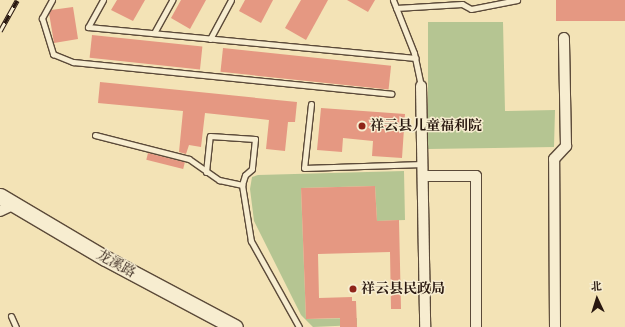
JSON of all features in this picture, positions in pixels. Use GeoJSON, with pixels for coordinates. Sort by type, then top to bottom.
{"type":"FeatureCollection","features":[{"type":"Feature","properties":{"kind":"street"},"geometry":{"type":"LineString","coordinates":[[555,327],[554,159],[566,146],[564,38]]}},
{"type":"Feature","properties":{"kind":"street"},"geometry":{"type":"LineString","coordinates":[[421,86],[425,327]]}},
{"type":"Feature","properties":{"kind":"street"},"geometry":{"type":"LineString","coordinates":[[423,176],[476,176],[476,327]]}},
{"type":"Feature","properties":{"kind":"street","name":"龙溪路"},"geometry":{"type":"LineString","coordinates":[[0,196],[111,262],[235,327]]}},
{"type":"Feature","properties":{"kind":"street"},"geometry":{"type":"LineString","coordinates":[[0,211],[15,204]]}},
{"type":"Feature","properties":{"kind":"lane"},"geometry":{"type":"LineString","coordinates":[[52,0],[42,18],[53,54],[73,62],[392,94]]}},
{"type":"Feature","properties":{"kind":"lane"},"geometry":{"type":"LineString","coordinates":[[103,0],[88,27],[416,58]]}},
{"type":"Feature","properties":{"kind":"lane"},"geometry":{"type":"LineString","coordinates":[[154,33],[172,0]]}},
{"type":"Feature","properties":{"kind":"lane"},"geometry":{"type":"LineString","coordinates":[[210,39],[231,0]]}},
{"type":"Feature","properties":{"kind":"lane"},"geometry":{"type":"LineString","coordinates":[[393,0],[416,58],[421,86]]}},
{"type":"Feature","properties":{"kind":"lane"},"geometry":{"type":"LineString","coordinates":[[396,8],[460,2],[471,9],[517,0]]}},
{"type":"Feature","properties":{"kind":"lane"},"geometry":{"type":"LineString","coordinates":[[311,104],[304,168],[423,164]]}},
{"type":"Feature","properties":{"kind":"lane"},"geometry":{"type":"LineString","coordinates":[[96,135],[189,159],[206,172],[226,183],[242,185]]}},
{"type":"Feature","properties":{"kind":"lane"},"geometry":{"type":"LineString","coordinates":[[206,172],[210,136],[255,139],[252,169],[245,176],[242,185],[251,241],[299,327]]}},
{"type":"Feature","properties":{"kind":"lane"},"geometry":{"type":"LineString","coordinates":[[11,316],[16,327]]}},
{"type":"Feature","properties":{"kind":"green space"},"geometry":{"type":"Polygon","coordinates":[[[428,22],[503,22],[505,111],[555,110],[554,147],[428,149],[428,22]]]}},
{"type":"Feature","properties":{"kind":"green space"},"geometry":{"type":"Polygon","coordinates":[[[404,171],[405,220],[377,221],[375,186],[301,188],[306,319],[357,318],[357,325],[313,327],[301,315],[254,221],[250,189],[252,177],[258,175],[404,171]]]}},
{"type":"Feature","properties":{"kind":"building"},"geometry":{"type":"Polygon","coordinates":[[[117,0],[145,0],[133,21],[111,10],[117,0]]]}},
{"type":"Feature","properties":{"kind":"building"},"geometry":{"type":"Polygon","coordinates":[[[181,0],[206,0],[190,29],[171,18],[181,0]]]}},
{"type":"Feature","properties":{"kind":"building"},"geometry":{"type":"Polygon","coordinates":[[[245,0],[273,0],[261,23],[239,11],[245,0]]]}},
{"type":"Feature","properties":{"kind":"building"},"geometry":{"type":"Polygon","coordinates":[[[301,0],[328,0],[306,40],[285,28],[301,0]]]}},
{"type":"Feature","properties":{"kind":"building"},"geometry":{"type":"Polygon","coordinates":[[[347,0],[375,0],[368,12],[347,0]]]}},
{"type":"Feature","properties":{"kind":"building"},"geometry":{"type":"Polygon","coordinates":[[[556,0],[625,0],[625,21],[556,21],[556,0]]]}},
{"type":"Feature","properties":{"kind":"building"},"geometry":{"type":"Polygon","coordinates":[[[73,7],[78,39],[54,43],[49,13],[51,10],[73,7]]]}},
{"type":"Feature","properties":{"kind":"building"},"geometry":{"type":"Polygon","coordinates":[[[92,35],[202,47],[200,69],[90,58],[92,35]]]}},
{"type":"Feature","properties":{"kind":"building"},"geometry":{"type":"Polygon","coordinates":[[[223,48],[391,66],[389,90],[220,72],[223,48]]]}},
{"type":"Feature","properties":{"kind":"building"},"geometry":{"type":"Polygon","coordinates":[[[100,82],[297,102],[295,122],[288,122],[285,151],[266,149],[269,120],[205,113],[201,147],[189,145],[186,154],[179,152],[183,111],[98,103],[100,82]]]}},
{"type":"Feature","properties":{"kind":"building","name":"祥云县儿童福利院"},"geometry":{"type":"Polygon","coordinates":[[[321,108],[405,114],[402,158],[372,156],[373,141],[343,138],[342,152],[317,150],[321,108]]]}},
{"type":"Feature","properties":{"kind":"building"},"geometry":{"type":"Polygon","coordinates":[[[148,153],[185,162],[183,169],[146,160],[148,153]]]}},
{"type":"Feature","properties":{"kind":"building"},"geometry":{"type":"Polygon","coordinates":[[[375,186],[377,221],[399,220],[401,309],[391,309],[390,252],[318,254],[319,298],[352,297],[352,301],[356,301],[357,327],[340,327],[340,318],[306,319],[301,188],[375,186]]]}},
{"type":"Feature","properties":{"kind":"railway"},"geometry":{"type":"LineString","coordinates":[[0,31],[17,0]]}},
{"type":"Feature","properties":{"kind":"place","name":"祥云县儿童福利院"},"geometry":{"type":"Point","coordinates":[362,126]}},
{"type":"Feature","properties":{"kind":"place","name":"祥云县民政局"},"geometry":{"type":"Point","coordinates":[353,289]}}]}
